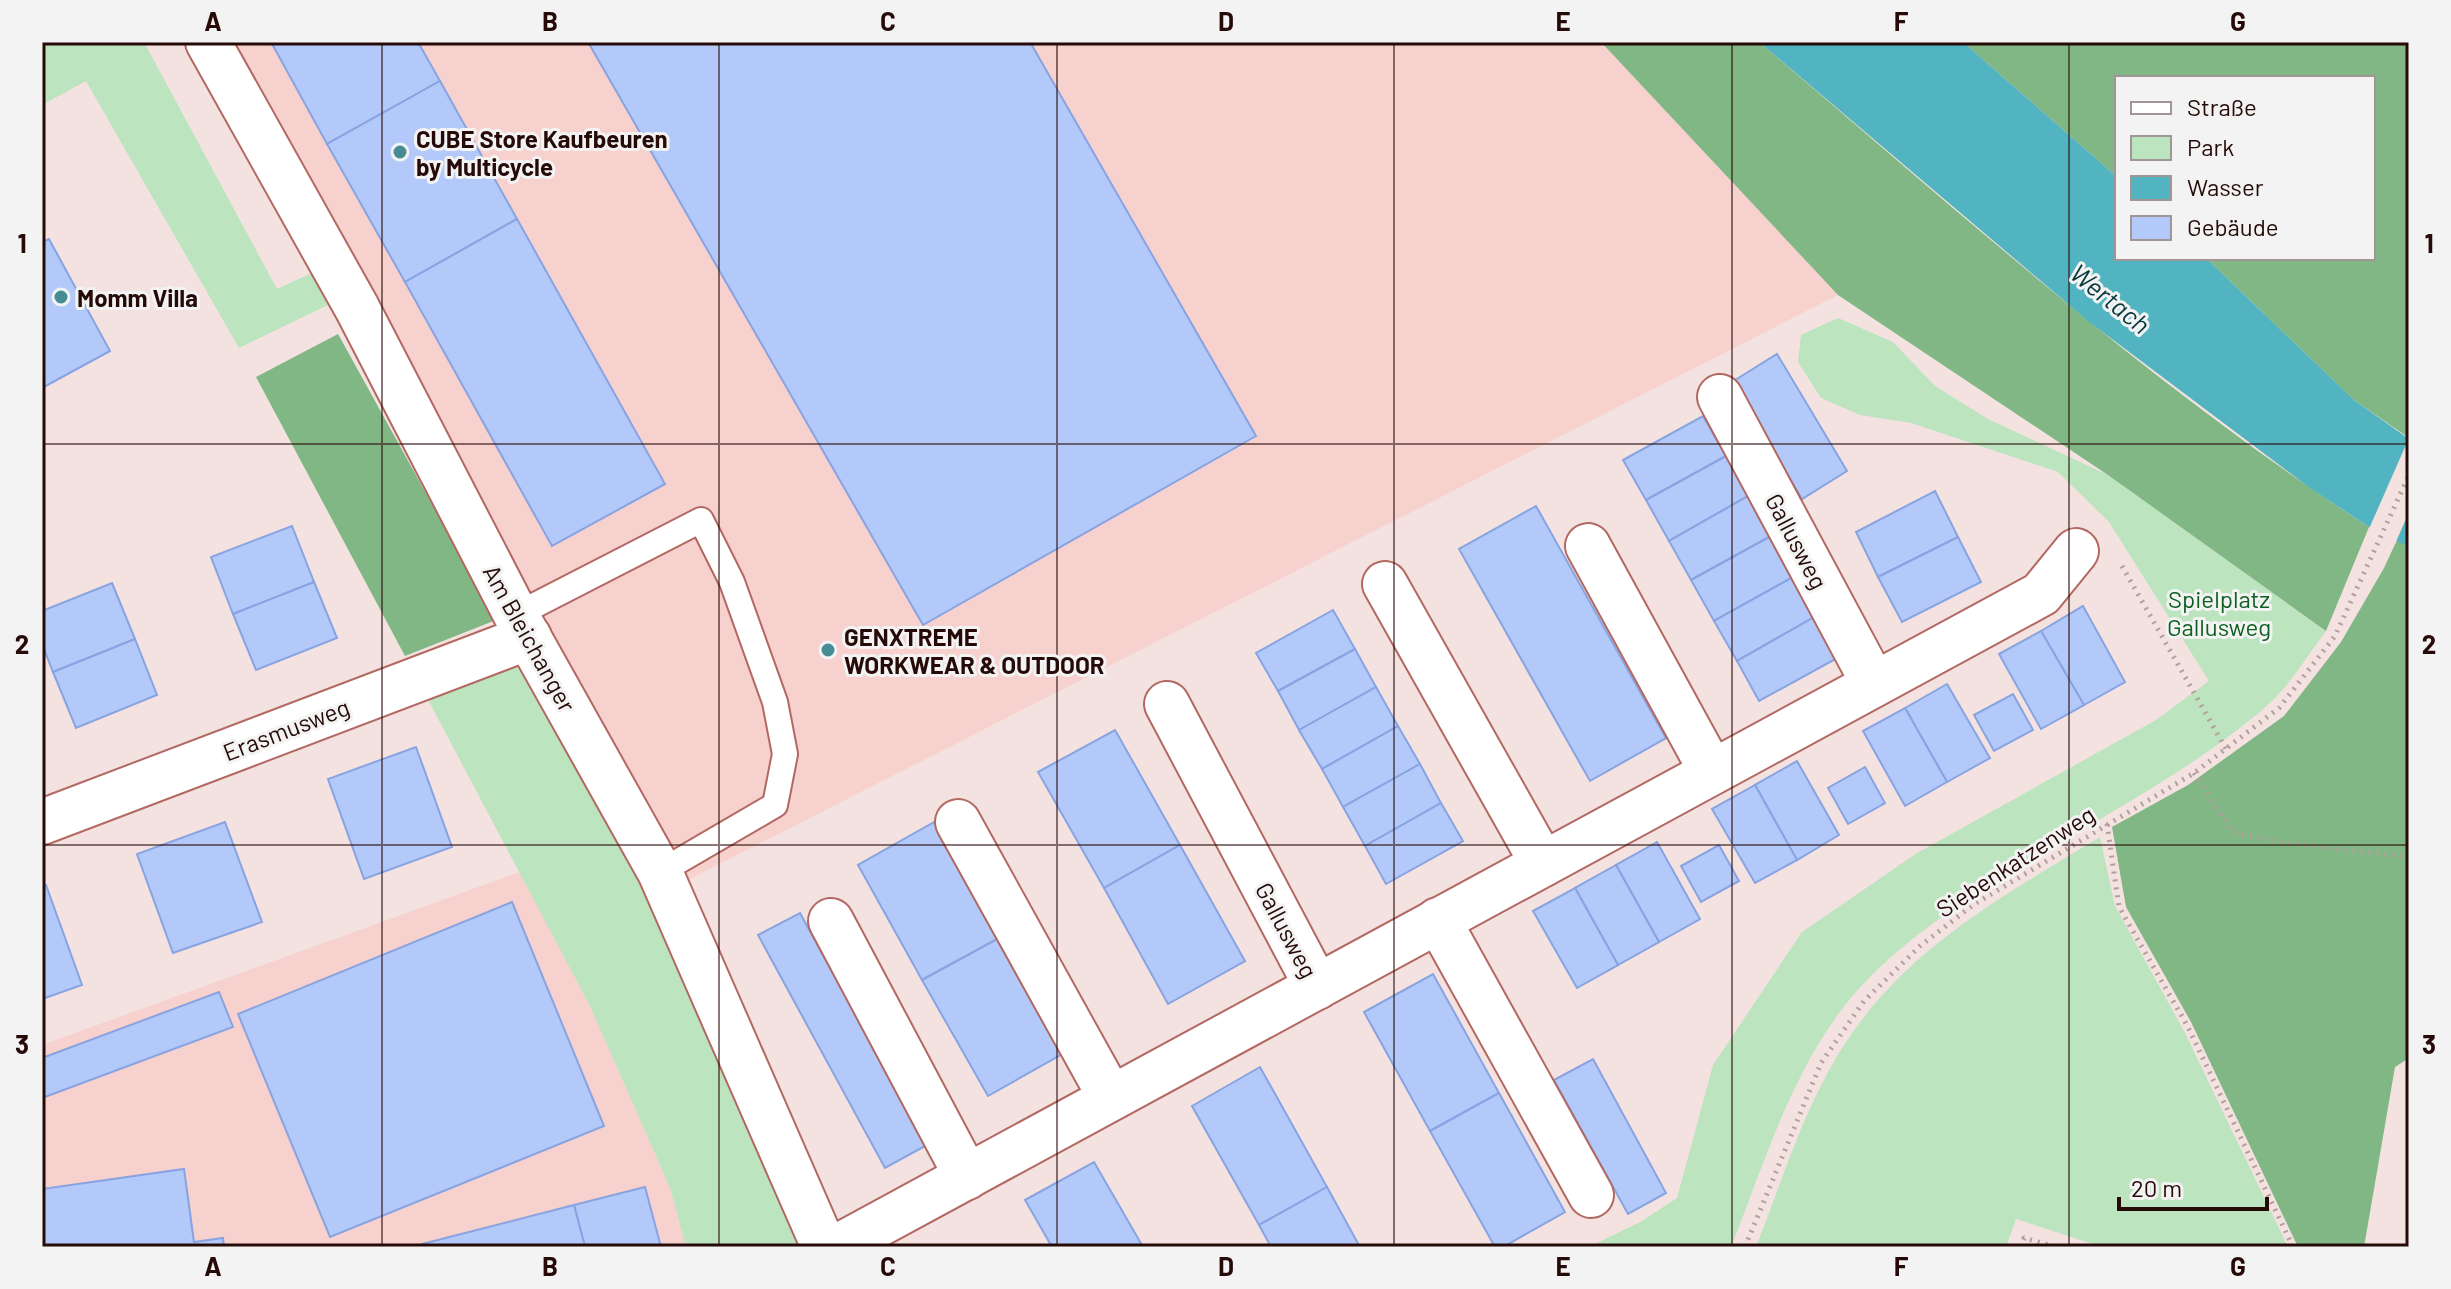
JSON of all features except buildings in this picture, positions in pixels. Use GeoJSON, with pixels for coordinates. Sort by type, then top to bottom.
{"type":"FeatureCollection","features":[{"type":"Feature","properties":{"kind":"street","name":"Am Bleichanger"},"geometry":{"type":"LineString","coordinates":[[208,42],[357,308],[523,626],[660,872],[824,1247]]}},
{"type":"Feature","properties":{"kind":"street","name":"Gallusweg"},"geometry":{"type":"LineString","coordinates":[[1720,397],[1874,684]]}},
{"type":"Feature","properties":{"kind":"street"},"geometry":{"type":"LineString","coordinates":[[1588,546],[1712,772]]}},
{"type":"Feature","properties":{"kind":"street","name":"Gallusweg"},"geometry":{"type":"LineString","coordinates":[[837,1247],[2041,594],[2076,551]]}},
{"type":"Feature","properties":{"kind":"street"},"geometry":{"type":"LineString","coordinates":[[1385,584],[1543,864]]}},
{"type":"Feature","properties":{"kind":"street","name":"Erasmusweg"},"geometry":{"type":"LineString","coordinates":[[42,822],[523,626]]}},
{"type":"Feature","properties":{"kind":"street","name":"Gallusweg"},"geometry":{"type":"LineString","coordinates":[[1167,704],[1317,987]]}},
{"type":"Feature","properties":{"kind":"street"},"geometry":{"type":"LineString","coordinates":[[958,822],[1111,1098]]}},
{"type":"Feature","properties":{"kind":"street"},"geometry":{"type":"LineString","coordinates":[[1438,920],[1591,1195]]}},
{"type":"Feature","properties":{"kind":"street"},"geometry":{"type":"LineString","coordinates":[[831,921],[967,1177]]}},
{"type":"Feature","properties":{"kind":"lane"},"geometry":{"type":"LineString","coordinates":[[523,626],[701,520],[732,582],[775,702],[785,754],[775,805],[660,872]]}},
{"type":"Feature","properties":{"kind":"path","name":"Siebenkatzenweg"},"geometry":{"type":"LineString","coordinates":[[1745,1247],[1821,1063],[1864,1001],[1920,946],[1973,905],[2194,773],[2279,708],[2335,636],[2409,475]]}},
{"type":"Feature","properties":{"kind":"path"},"geometry":{"type":"LineString","coordinates":[[2076,551],[2119,561],[2226,749]]}},
{"type":"Feature","properties":{"kind":"path"},"geometry":{"type":"LineString","coordinates":[[2194,773],[2232,832],[2284,843],[2409,857]]}},
{"type":"Feature","properties":{"kind":"path"},"geometry":{"type":"LineString","coordinates":[[2107,824],[2119,907],[2188,1027],[2293,1247]]}},
{"type":"Feature","properties":{"kind":"path"},"geometry":{"type":"LineString","coordinates":[[2020,1247],[2024,1238],[2056,1247]]}},
{"type":"Feature","properties":{"kind":"shaded area"},"geometry":{"type":"Polygon","coordinates":[[[223,42],[1601,42],[1838,295],[680,884],[223,42]]]}},
{"type":"Feature","properties":{"kind":"shaded area"},"geometry":{"type":"Polygon","coordinates":[[[520,872],[590,1006],[670,1188],[686,1247],[42,1247],[42,1045],[520,872]]]}},
{"type":"Feature","properties":{"kind":"green space"},"geometry":{"type":"Polygon","coordinates":[[[42,42],[144,42],[277,289],[316,271],[334,302],[239,348],[86,81],[42,105],[42,42]]]}},
{"type":"Feature","properties":{"kind":"green space"},"geometry":{"type":"Polygon","coordinates":[[[1601,42],[1759,42],[2132,356],[2288,473],[2369,527],[2326,631],[2108,475],[1838,295],[1601,42]]]}},
{"type":"Feature","properties":{"kind":"green space"},"geometry":{"type":"Polygon","coordinates":[[[1963,42],[2409,42],[2409,438],[2354,400],[2208,260],[2375,260],[2375,76],[2115,76],[2115,175],[1963,42]]]}},
{"type":"Feature","properties":{"kind":"green space","name":"Spielplatz Gallusweg"},"geometry":{"type":"Polygon","coordinates":[[[1838,318],[1893,342],[1935,386],[1988,419],[2108,475],[2326,631],[2277,696],[2241,727],[2180,770],[1952,910],[1911,940],[1873,974],[1834,1021],[1798,1082],[1731,1247],[1589,1247],[1642,1221],[1677,1198],[1713,1065],[1802,932],[1917,853],[2156,720],[2209,681],[2109,522],[2058,472],[1911,423],[1860,415],[1821,398],[1798,362],[1801,335],[1838,318]]]}},
{"type":"Feature","properties":{"kind":"green space"},"geometry":{"type":"Polygon","coordinates":[[[338,334],[496,620],[405,656],[256,377],[338,334]]]}},
{"type":"Feature","properties":{"kind":"green space"},"geometry":{"type":"Polygon","coordinates":[[[2397,540],[2409,547],[2409,1058],[2395,1067],[2364,1247],[2298,1247],[2191,1022],[2126,907],[2112,827],[2188,785],[2284,716],[2341,642],[2397,540]]]}},
{"type":"Feature","properties":{"kind":"green space"},"geometry":{"type":"Polygon","coordinates":[[[525,657],[641,879],[809,1247],[686,1247],[670,1188],[590,1006],[425,694],[525,657]]]}},
{"type":"Feature","properties":{"kind":"green space"},"geometry":{"type":"Polygon","coordinates":[[[2100,837],[2115,906],[2184,1031],[2288,1247],[2102,1247],[2016,1219],[2006,1247],[1756,1247],[1817,1093],[1853,1032],[1882,996],[1913,964],[1947,936],[2021,885],[2100,837]]]}},
{"type":"Feature","properties":{"kind":"water","name":"Wertach"},"geometry":{"type":"Polygon","coordinates":[[[1759,42],[1963,42],[2115,175],[2115,260],[2208,260],[2354,400],[2409,439],[2409,547],[2369,527],[2310,488],[2088,321],[1759,42]]]}},
{"type":"Feature","properties":{"kind":"pier"},"geometry":{"type":"Polygon","coordinates":[[[2409,438],[2409,512],[2395,544],[2368,531],[2409,438]]]}},
{"type":"Feature","properties":{"kind":"place","name":"CUBE Store Kaufbeuren by Multicycle"},"geometry":{"type":"Point","coordinates":[400,152]}},
{"type":"Feature","properties":{"kind":"place","name":"Momm Villa"},"geometry":{"type":"Point","coordinates":[61,297]}},
{"type":"Feature","properties":{"kind":"place","name":"GENXTREME WORKWEAR & OUTDOOR"},"geometry":{"type":"Point","coordinates":[828,650]}}]}
